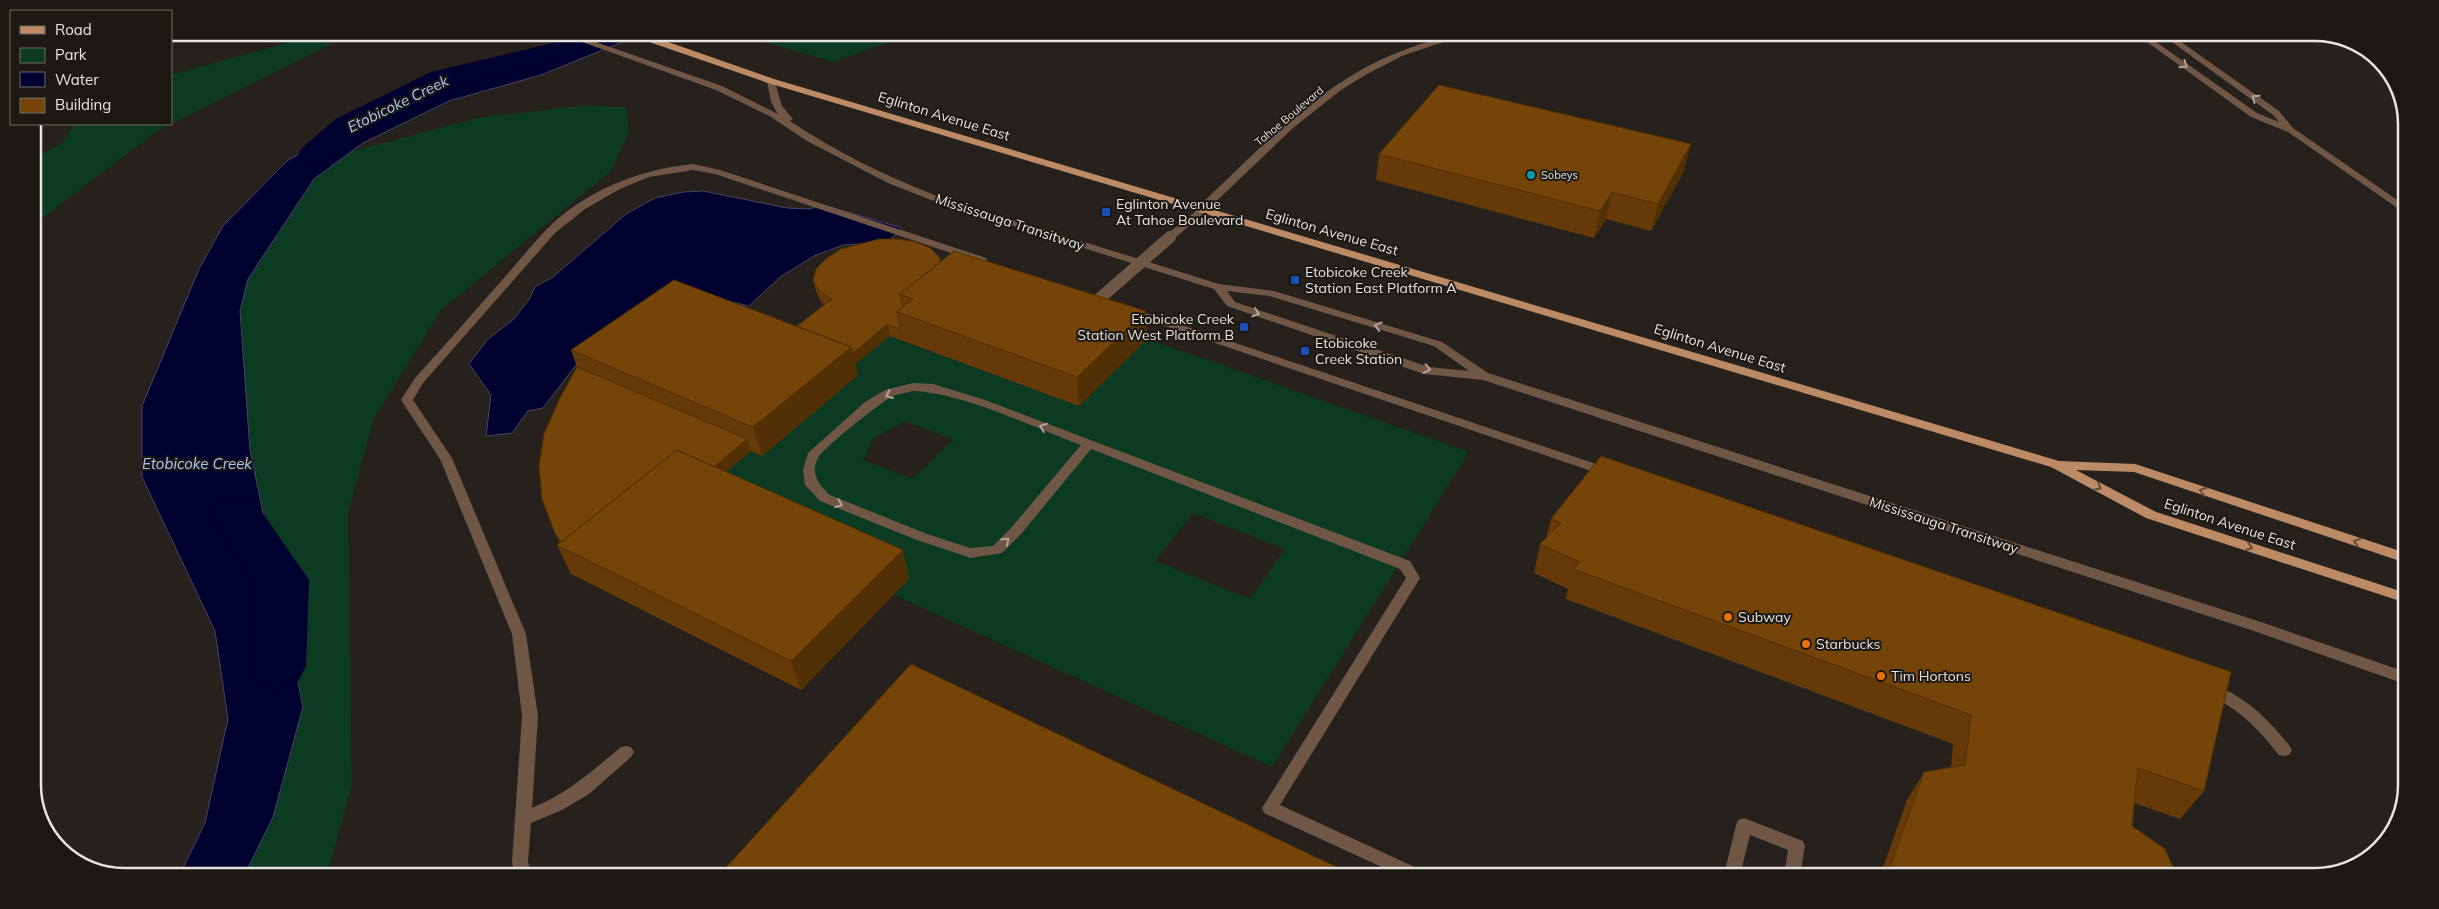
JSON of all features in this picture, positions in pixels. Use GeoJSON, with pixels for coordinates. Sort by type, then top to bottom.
{"type":"FeatureCollection","features":[{"type":"Feature","properties":{"kind":"main road","name":"Eglinton Avenue East"},"geometry":{"type":"LineString","coordinates":[[654,41],[771,81],[2055,464],[2151,515],[2398,595]]}},
{"type":"Feature","properties":{"kind":"main road","name":"Eglinton Avenue East"},"geometry":{"type":"LineString","coordinates":[[2055,464],[2135,468],[2398,555]]}},
{"type":"Feature","properties":{"kind":"street","name":"Mississauga Transitway"},"geometry":{"type":"LineString","coordinates":[[582,41],[719,88],[774,114],[810,139],[891,181],[934,198],[1218,286],[1270,293],[1438,344],[1484,376]]}},
{"type":"Feature","properties":{"kind":"street","name":"Tahoe Boulevard"},"geometry":{"type":"LineString","coordinates":[[1108,304],[1170,236],[1311,109],[1351,80],[1391,58],[1444,41]]}},
{"type":"Feature","properties":{"kind":"street"},"geometry":{"type":"LineString","coordinates":[[2150,41],[2254,115],[2291,130],[2398,205]]}},
{"type":"Feature","properties":{"kind":"street"},"geometry":{"type":"LineString","coordinates":[[2175,41],[2276,113],[2291,130]]}},
{"type":"Feature","properties":{"kind":"street","name":"Mississauga Transitway"},"geometry":{"type":"LineString","coordinates":[[771,81],[774,98],[782,114],[810,139]]}},
{"type":"Feature","properties":{"kind":"street"},"geometry":{"type":"LineString","coordinates":[[522,868],[520,862],[530,716],[519,634],[446,458],[407,400],[419,381],[551,231],[581,207],[618,187],[646,175],[672,169],[694,167],[717,172],[998,266]]}},
{"type":"Feature","properties":{"kind":"street","name":"Mississauga Transitway"},"geometry":{"type":"LineString","coordinates":[[1218,286],[1231,304],[1301,329],[1428,370],[1484,376],[2247,623],[2398,675]]}},
{"type":"Feature","properties":{"kind":"street"},"geometry":{"type":"LineString","coordinates":[[1086,296],[1616,474]]}},
{"type":"Feature","properties":{"kind":"street"},"geometry":{"type":"LineString","coordinates":[[1089,444],[1016,531],[997,550],[970,553],[922,537],[825,498],[811,485],[809,470],[812,456],[868,405],[889,393],[912,387],[933,388],[981,403],[1089,444],[1405,565],[1414,578],[1270,808],[1400,868]]}},
{"type":"Feature","properties":{"kind":"street"},"geometry":{"type":"LineString","coordinates":[[2196,684],[2224,694],[2266,726],[2284,750]]}},
{"type":"Feature","properties":{"kind":"street"},"geometry":{"type":"LineString","coordinates":[[524,818],[556,805],[583,788],[626,752]]}},
{"type":"Feature","properties":{"kind":"street"},"geometry":{"type":"LineString","coordinates":[[1734,868],[1744,826],[1797,846],[1793,868]]}},
{"type":"Feature","properties":{"kind":"green space"},"geometry":{"type":"Polygon","coordinates":[[[293,41],[326,41],[331,44],[172,124],[172,75],[293,41]]]}},
{"type":"Feature","properties":{"kind":"green space"},"geometry":{"type":"Polygon","coordinates":[[[762,41],[892,41],[833,62],[762,41]]]}},
{"type":"Feature","properties":{"kind":"green space"},"geometry":{"type":"Polygon","coordinates":[[[579,106],[626,107],[629,132],[611,171],[441,310],[373,420],[348,514],[352,784],[329,868],[248,868],[273,817],[240,311],[248,279],[314,179],[350,152],[477,118],[579,106]]]}},
{"type":"Feature","properties":{"kind":"green space"},"geometry":{"type":"Polygon","coordinates":[[[74,125],[169,125],[157,131],[41,219],[41,154],[60,145],[74,125]]]}},
{"type":"Feature","properties":{"kind":"green space"},"geometry":{"type":"Polygon","coordinates":[[[890,336],[1079,406],[1147,339],[1469,452],[1272,767],[894,595],[909,579],[706,488],[751,451],[762,455],[857,376],[847,371],[890,336]],[[905,421],[875,437],[863,460],[913,479],[953,440],[905,421]],[[1193,513],[1155,561],[1250,599],[1285,549],[1193,513]]]}},
{"type":"Feature","properties":{"kind":"water","name":"Etobicoke Creek"},"geometry":{"type":"Polygon","coordinates":[[[566,41],[625,41],[541,75],[449,101],[363,143],[314,179],[248,279],[240,311],[250,450],[303,707],[273,817],[248,868],[183,868],[205,823],[228,719],[215,631],[142,477],[142,406],[199,269],[223,226],[287,161],[344,127],[446,84],[512,62],[566,41]]]}},
{"type":"Feature","properties":{"kind":"water"},"geometry":{"type":"Polygon","coordinates":[[[703,191],[787,208],[809,209],[823,205],[902,228],[887,242],[843,245],[814,256],[780,277],[749,306],[715,298],[579,361],[543,408],[528,411],[512,433],[486,436],[491,395],[469,364],[487,340],[514,319],[530,298],[535,287],[553,277],[626,214],[655,198],[683,192],[703,191]]]}},
{"type":"Feature","properties":{"kind":"building","name":"Sobeys"},"geometry":{"type":"Polygon","coordinates":[[[1439,85],[1691,144],[1658,204],[1612,192],[1600,211],[1379,154],[1439,85]]]}},
{"type":"Feature","properties":{"kind":"building"},"geometry":{"type":"Polygon","coordinates":[[[879,239],[898,239],[916,242],[930,248],[939,257],[941,262],[900,294],[903,307],[897,312],[900,329],[887,324],[853,353],[851,347],[797,326],[832,299],[819,291],[813,280],[816,269],[827,258],[841,249],[879,239]]]}},
{"type":"Feature","properties":{"kind":"building"},"geometry":{"type":"Polygon","coordinates":[[[954,251],[1146,311],[1077,377],[897,312],[913,299],[900,294],[954,251]]]}},
{"type":"Feature","properties":{"kind":"building"},"geometry":{"type":"Polygon","coordinates":[[[674,280],[851,347],[753,427],[571,350],[674,280]]]}},
{"type":"Feature","properties":{"kind":"building"},"geometry":{"type":"Polygon","coordinates":[[[577,367],[747,439],[714,467],[677,450],[561,542],[555,533],[542,499],[539,466],[544,434],[560,398],[577,367]]]}},
{"type":"Feature","properties":{"kind":"building"},"geometry":{"type":"Polygon","coordinates":[[[677,450],[903,550],[791,661],[557,545],[677,450]]]}},
{"type":"Feature","properties":{"kind":"building"},"geometry":{"type":"Polygon","coordinates":[[[1601,456],[2231,672],[2204,791],[2138,768],[2132,826],[2165,849],[2173,868],[1890,868],[1924,772],[1965,765],[1971,715],[1573,569],[1580,562],[1540,544],[1561,523],[1551,519],[1601,456]]]}},
{"type":"Feature","properties":{"kind":"building"},"geometry":{"type":"Polygon","coordinates":[[[911,664],[1338,868],[726,868],[911,664]]]}},
{"type":"Feature","properties":{"kind":"waterway","name":"Etobicoke Creek"},"geometry":{"type":"LineString","coordinates":[[317,154],[349,127],[443,79],[556,52],[571,46]]}},
{"type":"Feature","properties":{"kind":"waterway","name":"Etobicoke Creek"},"geometry":{"type":"LineString","coordinates":[[236,515],[281,580],[277,666]]}},
{"type":"Feature","properties":{"kind":"place","name":"Sobeys"},"geometry":{"type":"Point","coordinates":[1531,175]}},
{"type":"Feature","properties":{"kind":"place","name":"Eglinton Avenue At Tahoe Boulevard"},"geometry":{"type":"Point","coordinates":[1106,212]}},
{"type":"Feature","properties":{"kind":"place","name":"Etobicoke Creek Station East Platform A"},"geometry":{"type":"Point","coordinates":[1295,280]}},
{"type":"Feature","properties":{"kind":"place","name":"Etobicoke Creek Station West Platform B"},"geometry":{"type":"Point","coordinates":[1244,327]}},
{"type":"Feature","properties":{"kind":"place","name":"Etobicoke Creek Station"},"geometry":{"type":"Point","coordinates":[1305,351]}},
{"type":"Feature","properties":{"kind":"place","name":"Subway"},"geometry":{"type":"Point","coordinates":[1728,617]}},
{"type":"Feature","properties":{"kind":"place","name":"Starbucks"},"geometry":{"type":"Point","coordinates":[1806,644]}},
{"type":"Feature","properties":{"kind":"place","name":"Tim Hortons"},"geometry":{"type":"Point","coordinates":[1881,676]}}]}
